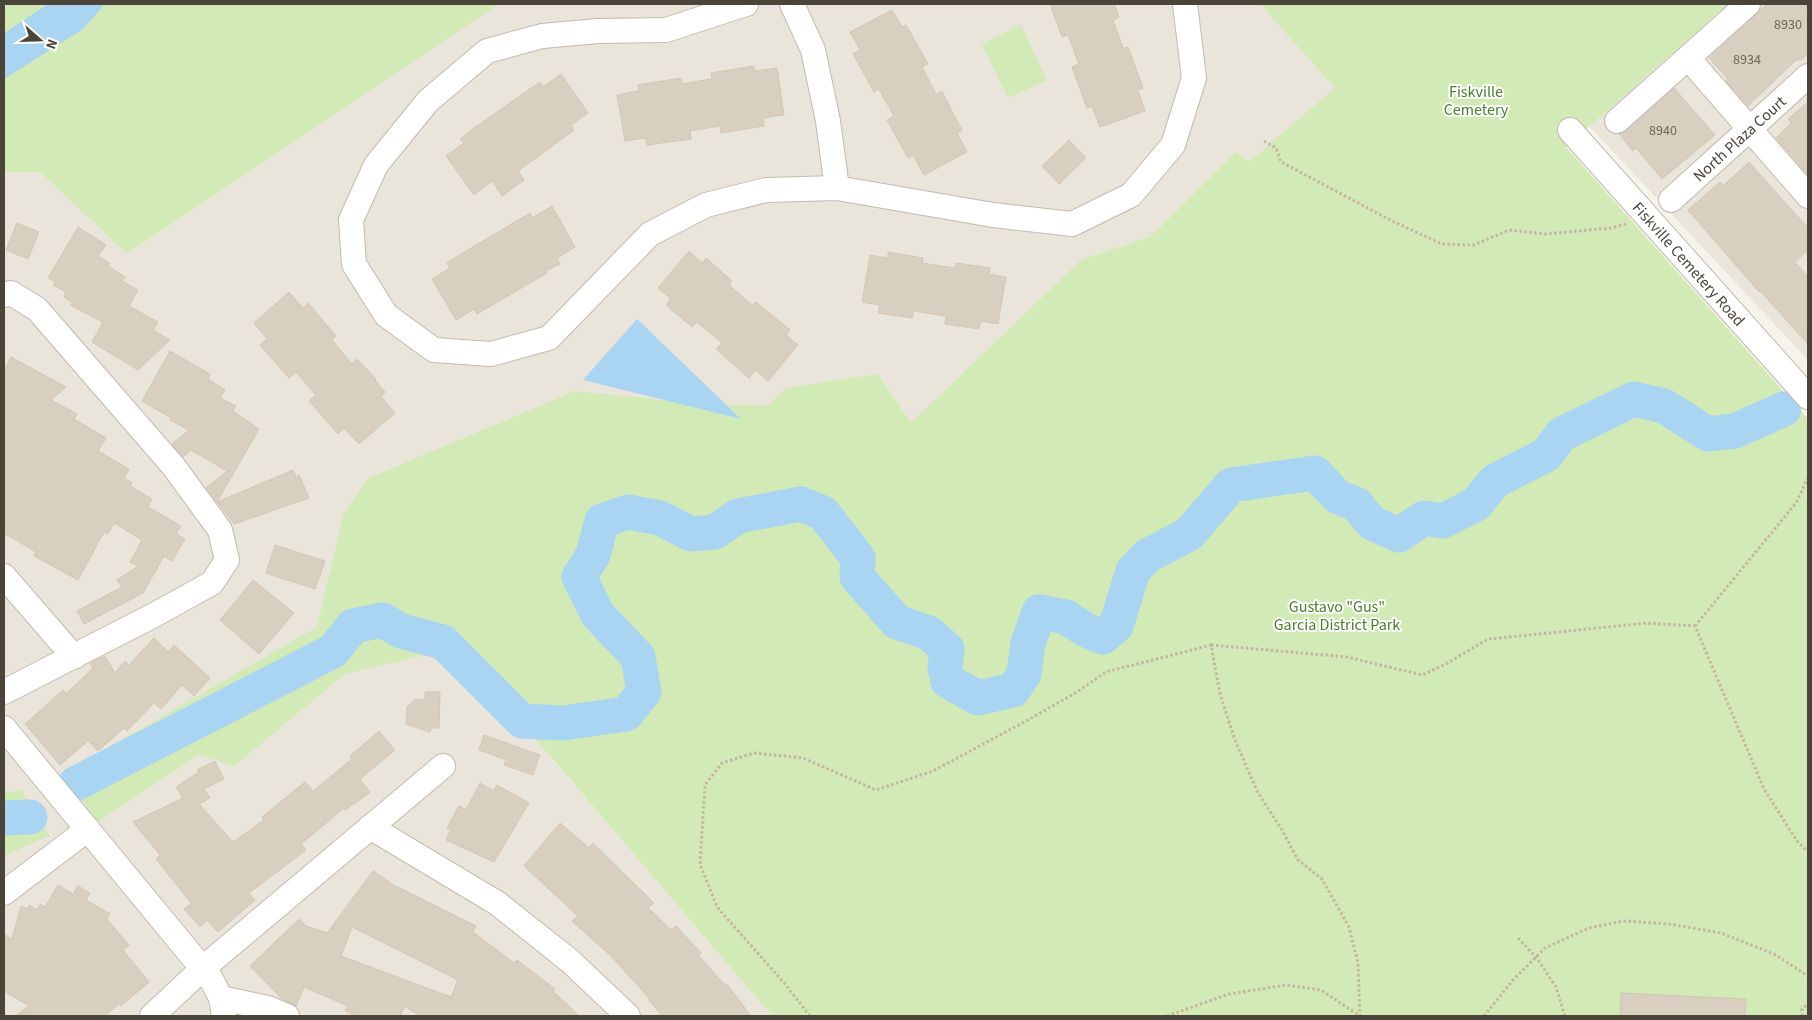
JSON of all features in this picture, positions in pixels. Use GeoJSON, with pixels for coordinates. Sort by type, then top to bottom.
{"type":"FeatureCollection","features":[{"type":"Feature","properties":{"kind":"street"},"geometry":{"type":"LineString","coordinates":[[746,4],[666,30],[598,31],[542,36],[487,51],[428,101],[376,165],[352,220],[354,264],[386,315],[434,350],[491,354],[549,338],[650,234],[706,205],[766,190],[837,188],[993,215],[1072,224],[1131,195],[1174,146],[1194,78],[1185,4]]}},
{"type":"Feature","properties":{"kind":"street"},"geometry":{"type":"LineString","coordinates":[[792,4],[813,50],[828,121],[837,188]]}},
{"type":"Feature","properties":{"kind":"street"},"geometry":{"type":"LineString","coordinates":[[1617,122],[1748,4]]}},
{"type":"Feature","properties":{"kind":"street"},"geometry":{"type":"LineString","coordinates":[[1688,58],[1808,196]]}},
{"type":"Feature","properties":{"kind":"street","name":"North Plaza Court"},"geometry":{"type":"LineString","coordinates":[[1671,200],[1808,76]]}},
{"type":"Feature","properties":{"kind":"street","name":"Fiskville Cemetery Road"},"geometry":{"type":"LineString","coordinates":[[1570,130],[1808,397]]}},
{"type":"Feature","properties":{"kind":"street"},"geometry":{"type":"LineString","coordinates":[[4,295],[11,293],[37,309],[174,467],[220,530],[227,560],[212,583],[4,692]]}},
{"type":"Feature","properties":{"kind":"street"},"geometry":{"type":"LineString","coordinates":[[4,576],[74,657]]}},
{"type":"Feature","properties":{"kind":"street"},"geometry":{"type":"LineString","coordinates":[[4,728],[211,980],[222,1007],[268,1008],[287,1016]]}},
{"type":"Feature","properties":{"kind":"street"},"geometry":{"type":"LineString","coordinates":[[152,1016],[202,969],[443,766]]}},
{"type":"Feature","properties":{"kind":"street"},"geometry":{"type":"LineString","coordinates":[[370,827],[498,903],[570,961],[628,1016]]}},
{"type":"Feature","properties":{"kind":"street"},"geometry":{"type":"LineString","coordinates":[[4,893],[88,829]]}},
{"type":"Feature","properties":{"kind":"path"},"geometry":{"type":"LineString","coordinates":[[1264,141],[1276,148],[1281,162],[1394,222],[1442,244],[1474,245],[1509,230],[1545,234],[1567,233],[1611,228],[1649,219]]}},
{"type":"Feature","properties":{"kind":"path"},"geometry":{"type":"LineString","coordinates":[[1695,626],[1796,503],[1808,478]]}},
{"type":"Feature","properties":{"kind":"path"},"geometry":{"type":"LineString","coordinates":[[810,1016],[786,984],[717,907],[700,864],[705,786],[722,763],[754,753],[803,758],[876,790],[933,771],[1077,692],[1106,672],[1211,645],[1347,657],[1422,676],[1488,639],[1648,624],[1695,626]]}},
{"type":"Feature","properties":{"kind":"path"},"geometry":{"type":"LineString","coordinates":[[1695,626],[1764,789],[1797,841],[1808,852]]}},
{"type":"Feature","properties":{"kind":"path"},"geometry":{"type":"LineString","coordinates":[[1211,645],[1223,703],[1234,740],[1257,791],[1282,830],[1298,860],[1322,880],[1349,927],[1358,963],[1360,1016]]}},
{"type":"Feature","properties":{"kind":"path"},"geometry":{"type":"LineString","coordinates":[[1484,1016],[1513,980],[1545,948],[1589,928],[1624,921],[1670,924],[1721,933],[1774,954],[1808,976]]}},
{"type":"Feature","properties":{"kind":"path"},"geometry":{"type":"LineString","coordinates":[[1518,938],[1536,957],[1556,987],[1565,1016]]}},
{"type":"Feature","properties":{"kind":"path"},"geometry":{"type":"LineString","coordinates":[[1167,1016],[1229,994],[1286,986],[1321,990],[1360,1016]]}},
{"type":"Feature","properties":{"kind":"path"},"geometry":{"type":"LineString","coordinates":[[1802,1016],[1802,1009],[1808,1004]]}},
{"type":"Feature","properties":{"kind":"shaded area"},"geometry":{"type":"Polygon","coordinates":[[[499,4],[1260,4],[1336,88],[553,760],[772,1016],[4,1016],[4,172],[40,172],[127,254],[499,4]]]}},
{"type":"Feature","properties":{"kind":"shaded area"},"geometry":{"type":"Polygon","coordinates":[[[1728,4],[1808,4],[1808,360],[1589,126],[1728,4]]]}},
{"type":"Feature","properties":{"kind":"green space"},"geometry":{"type":"Polygon","coordinates":[[[4,4],[499,4],[127,254],[40,172],[4,172],[4,4]]]}},
{"type":"Feature","properties":{"kind":"green space","name":"Gustavo \"Gus\" Garcia District Park"},"geometry":{"type":"Polygon","coordinates":[[[1260,4],[1728,4],[1566,147],[1808,419],[1808,1016],[772,1016],[457,647],[345,674],[234,766],[199,755],[97,822],[64,773],[317,627],[344,512],[369,478],[575,391],[708,405],[769,405],[786,388],[878,374],[911,423],[1081,260],[1150,237],[1236,152],[1249,162],[1335,88],[1260,4]]]}},
{"type":"Feature","properties":{"kind":"green space"},"geometry":{"type":"Polygon","coordinates":[[[1021,25],[1047,80],[1008,98],[982,44],[1021,25]]]}},
{"type":"Feature","properties":{"kind":"green space"},"geometry":{"type":"Polygon","coordinates":[[[21,790],[50,836],[5,855],[4,793],[21,790]]]}},
{"type":"Feature","properties":{"kind":"water"},"geometry":{"type":"Polygon","coordinates":[[[48,4],[105,4],[83,29],[4,79],[4,33],[48,4]]]}},
{"type":"Feature","properties":{"kind":"water"},"geometry":{"type":"Polygon","coordinates":[[[637,319],[741,419],[583,380],[637,319]]]}},
{"type":"Feature","properties":{"kind":"building"},"geometry":{"type":"Polygon","coordinates":[[[1050,4],[1114,4],[1119,17],[1113,20],[1123,48],[1128,47],[1143,88],[1138,90],[1145,111],[1100,127],[1092,106],[1087,108],[1072,67],[1079,64],[1068,35],[1062,37],[1050,4]]]}},
{"type":"Feature","properties":{"kind":"building"},"geometry":{"type":"Polygon","coordinates":[[[1767,4],[1808,4],[1808,53],[1801,60],[1796,60],[1748,106],[1726,81],[1728,79],[1709,58],[1767,4]]]}},
{"type":"Feature","properties":{"kind":"building"},"geometry":{"type":"Polygon","coordinates":[[[892,10],[902,27],[906,25],[928,64],[922,67],[936,94],[942,91],[962,130],[957,133],[967,152],[924,175],[913,155],[908,158],[887,120],[894,116],[879,89],[874,92],[853,54],[860,50],[850,32],[892,10]]]}},
{"type":"Feature","properties":{"kind":"building"},"geometry":{"type":"Polygon","coordinates":[[[754,66],[755,71],[777,68],[784,115],[763,118],[764,126],[721,133],[720,126],[690,131],[691,139],[647,145],[646,138],[625,141],[617,95],[639,91],[638,85],[681,78],[682,84],[712,79],[711,73],[754,66]]]}},
{"type":"Feature","properties":{"kind":"building"},"geometry":{"type":"Polygon","coordinates":[[[561,74],[588,113],[571,125],[574,130],[518,171],[524,180],[502,196],[492,181],[474,195],[446,156],[464,143],[460,139],[474,128],[540,82],[543,87],[561,74]]]}},
{"type":"Feature","properties":{"kind":"building"},"geometry":{"type":"Polygon","coordinates":[[[1674,88],[1715,135],[1662,179],[1636,148],[1633,151],[1619,134],[1626,131],[1674,88]]]}},
{"type":"Feature","properties":{"kind":"building"},"geometry":{"type":"Polygon","coordinates":[[[1808,102],[1808,175],[1776,138],[1791,123],[1788,119],[1808,102]]]}},
{"type":"Feature","properties":{"kind":"building"},"geometry":{"type":"Polygon","coordinates":[[[1069,140],[1086,158],[1059,184],[1042,166],[1069,140]]]}},
{"type":"Feature","properties":{"kind":"building"},"geometry":{"type":"Polygon","coordinates":[[[1749,162],[1808,228],[1808,250],[1795,262],[1808,277],[1808,344],[1759,292],[1688,210],[1720,182],[1723,186],[1749,162]]]}},
{"type":"Feature","properties":{"kind":"building"},"geometry":{"type":"Polygon","coordinates":[[[552,206],[575,247],[557,258],[560,264],[546,271],[547,273],[477,314],[474,309],[456,320],[432,279],[450,268],[447,263],[461,254],[530,213],[532,218],[552,206]]]}},
{"type":"Feature","properties":{"kind":"building"},"geometry":{"type":"Polygon","coordinates":[[[17,223],[39,232],[28,259],[6,250],[17,223]]]}},
{"type":"Feature","properties":{"kind":"building"},"geometry":{"type":"Polygon","coordinates":[[[78,227],[106,245],[98,256],[110,263],[108,266],[125,277],[122,281],[138,290],[129,306],[158,322],[153,330],[170,340],[138,370],[92,342],[103,322],[70,305],[73,303],[64,297],[66,292],[53,285],[55,282],[48,278],[78,227]]]}},
{"type":"Feature","properties":{"kind":"building"},"geometry":{"type":"Polygon","coordinates":[[[689,251],[702,263],[706,258],[732,281],[729,285],[753,306],[756,302],[790,330],[786,335],[798,345],[768,381],[755,370],[749,378],[716,349],[722,343],[697,322],[692,327],[666,305],[671,299],[658,288],[689,251]]]}},
{"type":"Feature","properties":{"kind":"building"},"geometry":{"type":"Polygon","coordinates":[[[888,252],[923,258],[922,263],[955,268],[956,263],[990,268],[989,274],[1006,277],[998,324],[981,321],[979,329],[945,324],[946,316],[914,311],[912,318],[878,313],[880,305],[862,302],[870,255],[888,258],[888,252]]]}},
{"type":"Feature","properties":{"kind":"building"},"geometry":{"type":"Polygon","coordinates":[[[289,292],[303,308],[308,303],[336,336],[332,340],[352,364],[357,359],[376,379],[385,392],[381,397],[395,413],[359,444],[344,428],[338,434],[309,401],[316,395],[296,372],[289,378],[260,345],[267,339],[254,323],[289,292]]]}},
{"type":"Feature","properties":{"kind":"building"},"geometry":{"type":"Polygon","coordinates":[[[170,351],[210,374],[208,379],[225,390],[220,398],[236,406],[233,411],[259,429],[217,502],[293,470],[296,477],[299,475],[309,498],[234,524],[206,488],[227,471],[191,450],[183,457],[172,444],[189,430],[142,401],[170,351]]]}},
{"type":"Feature","properties":{"kind":"building"},"geometry":{"type":"Polygon","coordinates":[[[11,357],[66,387],[51,400],[77,414],[74,419],[106,438],[98,451],[129,469],[124,478],[132,483],[130,486],[152,499],[148,507],[181,526],[176,534],[185,539],[172,561],[164,556],[143,593],[84,624],[77,611],[122,587],[117,580],[138,566],[130,562],[142,540],[114,523],[108,534],[104,532],[78,580],[34,556],[36,552],[4,533],[4,371],[11,357]]]}},
{"type":"Feature","properties":{"kind":"building"},"geometry":{"type":"Polygon","coordinates":[[[275,545],[325,561],[315,589],[266,573],[275,545]]]}},
{"type":"Feature","properties":{"kind":"building"},"geometry":{"type":"Polygon","coordinates":[[[253,580],[294,613],[259,654],[220,620],[253,580]]]}},
{"type":"Feature","properties":{"kind":"building"},"geometry":{"type":"Polygon","coordinates":[[[154,638],[168,652],[174,645],[210,678],[194,696],[182,685],[161,709],[154,703],[127,731],[124,728],[98,751],[88,741],[60,765],[25,724],[63,690],[66,694],[93,668],[90,663],[105,656],[115,673],[125,661],[129,665],[154,638]]]}},
{"type":"Feature","properties":{"kind":"building"},"geometry":{"type":"Polygon","coordinates":[[[425,692],[440,692],[439,728],[431,728],[430,732],[406,724],[407,707],[416,699],[425,700],[425,692]]]}},
{"type":"Feature","properties":{"kind":"building"},"geometry":{"type":"Polygon","coordinates":[[[379,731],[395,750],[360,779],[370,792],[345,810],[344,808],[301,844],[306,850],[249,893],[255,900],[218,932],[207,920],[200,927],[184,909],[191,903],[156,859],[160,855],[133,822],[183,798],[176,787],[199,772],[197,770],[215,761],[224,779],[204,789],[210,798],[199,804],[233,842],[264,820],[262,817],[305,782],[313,791],[352,759],[350,756],[379,731]]]}},
{"type":"Feature","properties":{"kind":"building"},"geometry":{"type":"Polygon","coordinates":[[[484,735],[540,755],[533,775],[504,765],[506,760],[479,750],[484,735]]]}},
{"type":"Feature","properties":{"kind":"building"},"geometry":{"type":"Polygon","coordinates":[[[480,783],[494,791],[497,785],[529,803],[494,862],[446,840],[451,830],[447,828],[459,806],[466,810],[480,783]]]}},
{"type":"Feature","properties":{"kind":"building"},"geometry":{"type":"Polygon","coordinates":[[[560,823],[589,848],[593,843],[654,903],[648,907],[671,930],[676,926],[701,953],[698,955],[725,985],[727,984],[751,1016],[662,1016],[650,999],[611,956],[572,921],[578,916],[524,866],[560,823]]]}},
{"type":"Feature","properties":{"kind":"building"},"geometry":{"type":"Polygon","coordinates":[[[373,871],[398,888],[476,926],[473,932],[514,963],[517,960],[555,989],[553,991],[579,1016],[420,1016],[405,1006],[400,1016],[355,1016],[345,1010],[348,1006],[304,987],[296,1006],[281,998],[250,966],[299,919],[306,926],[327,933],[373,871]],[[352,927],[341,956],[451,997],[458,980],[352,927]]]}},
{"type":"Feature","properties":{"kind":"building"},"geometry":{"type":"Polygon","coordinates":[[[58,885],[73,894],[78,886],[90,893],[86,900],[110,914],[107,919],[129,945],[123,950],[149,982],[121,1006],[119,1004],[105,1016],[15,1016],[29,1006],[4,991],[4,934],[12,939],[21,906],[27,909],[29,905],[37,910],[40,904],[45,907],[58,885]]]}},
{"type":"Feature","properties":{"kind":"building"},"geometry":{"type":"Polygon","coordinates":[[[1621,993],[1746,999],[1745,1016],[1620,1016],[1621,993]]]}},
{"type":"Feature","properties":{"kind":"waterway"},"geometry":{"type":"LineString","coordinates":[[75,784],[333,651],[353,626],[383,620],[401,631],[443,642],[522,721],[563,723],[626,714],[644,692],[638,657],[598,615],[579,577],[593,555],[602,521],[628,512],[660,518],[691,534],[715,532],[738,516],[801,504],[823,513],[858,558],[857,577],[897,622],[929,633],[947,649],[945,668],[948,681],[978,698],[1013,690],[1024,674],[1028,643],[1039,612],[1066,617],[1086,630],[1103,637],[1116,626],[1133,571],[1147,556],[1189,534],[1231,485],[1315,473],[1338,497],[1356,504],[1372,523],[1399,535],[1424,518],[1443,521],[1476,504],[1495,481],[1546,455],[1562,434],[1634,399],[1664,406],[1708,434],[1735,431],[1784,409]]}},
{"type":"Feature","properties":{"kind":"waterway"},"geometry":{"type":"LineString","coordinates":[[4,818],[30,817]]}},
{"type":"Feature","properties":{"kind":"park label","name":"Fiskville Cemetery"},"geometry":{"type":"Point","coordinates":[1476,100]}}]}
